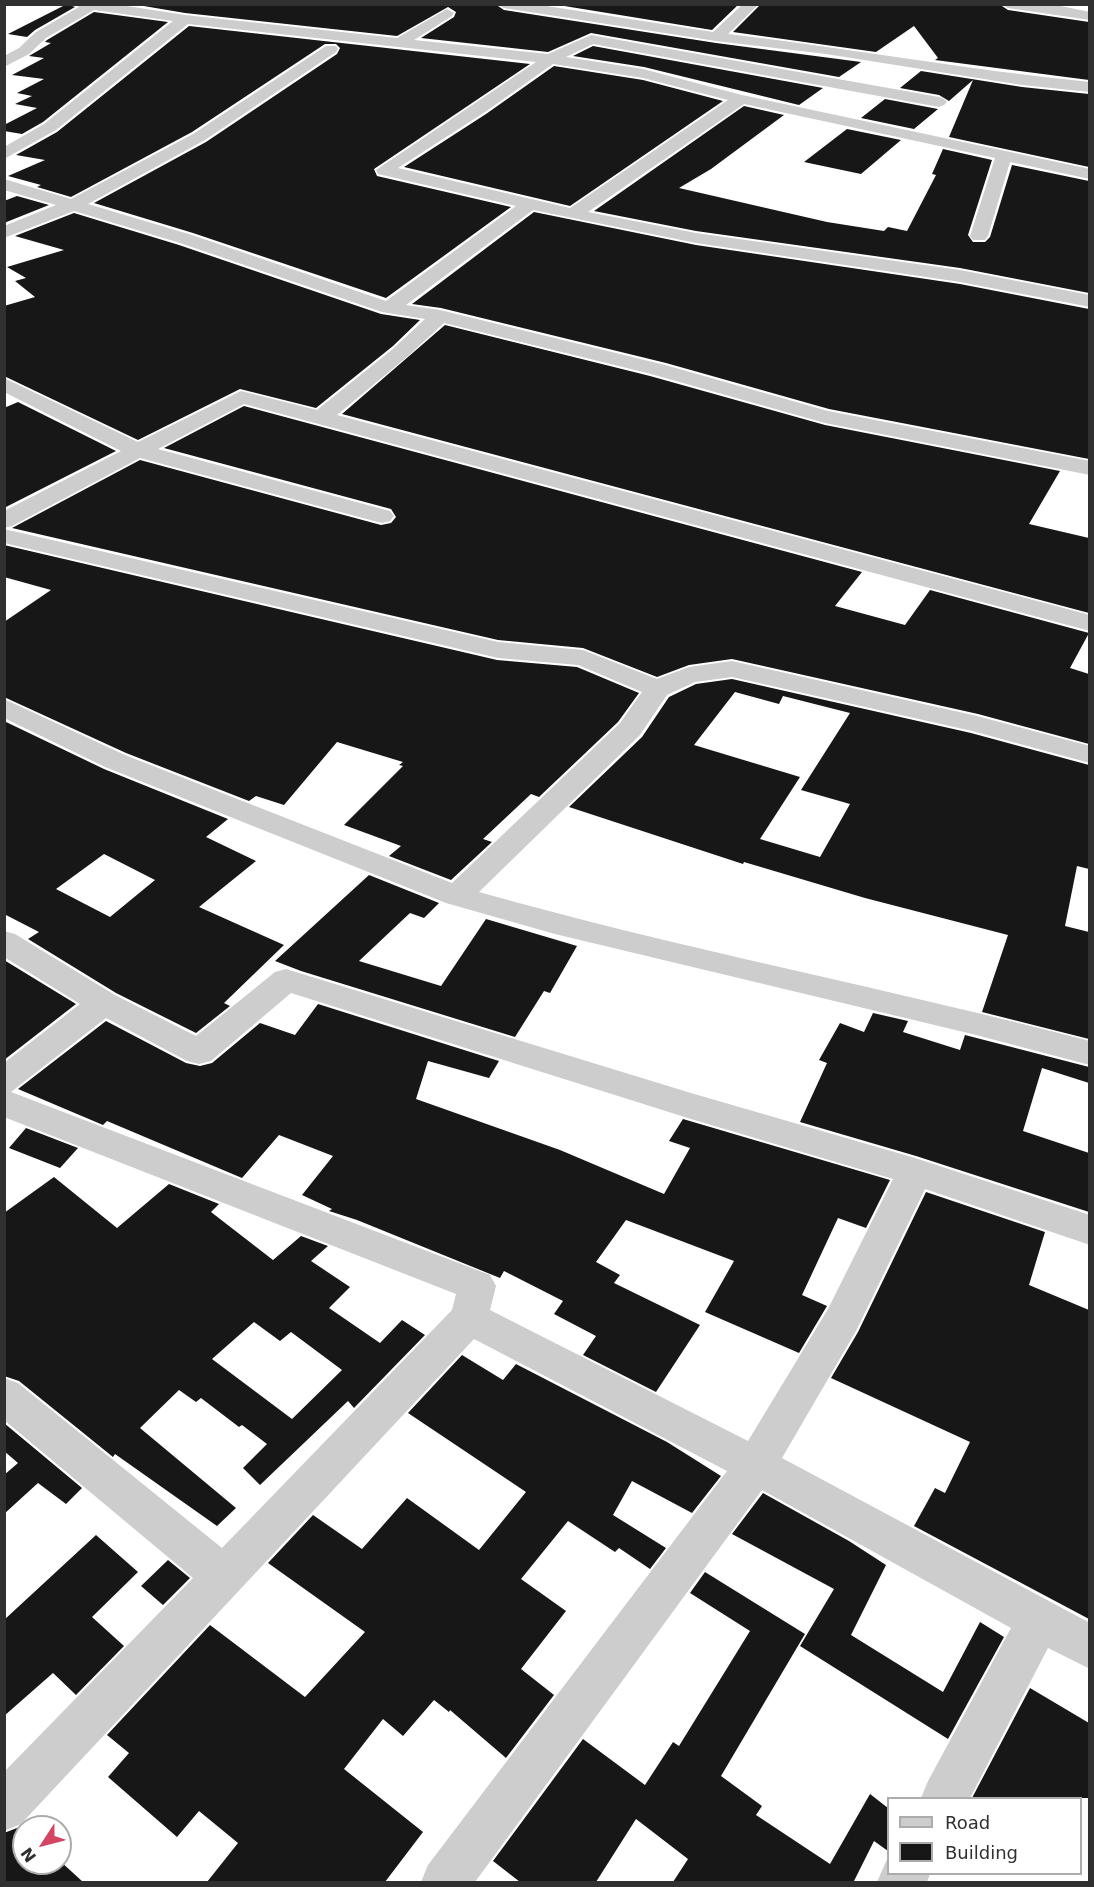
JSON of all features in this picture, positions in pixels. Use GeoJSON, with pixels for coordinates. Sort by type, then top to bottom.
{"type":"FeatureCollection","features":[{"type":"Feature","properties":{"kind":"street"},"geometry":{"type":"LineString","coordinates":[[504,4],[716,37],[838,51],[1022,80],[1089,87]]}},
{"type":"Feature","properties":{"kind":"street"},"geometry":{"type":"LineString","coordinates":[[716,37],[752,4]]}},
{"type":"Feature","properties":{"kind":"street"},"geometry":{"type":"LineString","coordinates":[[1008,4],[1085,11]]}},
{"type":"Feature","properties":{"kind":"street"},"geometry":{"type":"LineString","coordinates":[[4,63],[24,51],[41,35],[86,6],[550,59],[643,74],[741,99],[1089,174]]}},
{"type":"Feature","properties":{"kind":"street"},"geometry":{"type":"LineString","coordinates":[[400,42],[447,13]]}},
{"type":"Feature","properties":{"kind":"street"},"geometry":{"type":"LineString","coordinates":[[4,154],[50,127],[185,19]]}},
{"type":"Feature","properties":{"kind":"street"},"geometry":{"type":"LineString","coordinates":[[939,102],[591,39],[550,59],[479,109],[384,170],[529,205],[696,238],[960,276],[1089,301]]}},
{"type":"Feature","properties":{"kind":"street"},"geometry":{"type":"LineString","coordinates":[[4,48],[24,51]]}},
{"type":"Feature","properties":{"kind":"street"},"geometry":{"type":"LineString","coordinates":[[4,233],[72,205],[199,137],[331,49]]}},
{"type":"Feature","properties":{"kind":"street"},"geometry":{"type":"LineString","coordinates":[[573,214],[741,99]]}},
{"type":"Feature","properties":{"kind":"street"},"geometry":{"type":"LineString","coordinates":[[979,236],[1004,155]]}},
{"type":"Feature","properties":{"kind":"street"},"geometry":{"type":"LineString","coordinates":[[4,184],[186,239],[389,308],[440,316],[658,369],[825,417],[1089,468]]}},
{"type":"Feature","properties":{"kind":"street"},"geometry":{"type":"LineString","coordinates":[[389,308],[529,205]]}},
{"type":"Feature","properties":{"kind":"street"},"geometry":{"type":"LineString","coordinates":[[321,417],[401,352],[440,316]]}},
{"type":"Feature","properties":{"kind":"street"},"geometry":{"type":"LineString","coordinates":[[4,384],[138,451],[382,516]]}},
{"type":"Feature","properties":{"kind":"street"},"geometry":{"type":"LineString","coordinates":[[4,521],[241,397],[1089,623]]}},
{"type":"Feature","properties":{"kind":"street"},"geometry":{"type":"LineString","coordinates":[[4,536],[498,650],[583,658],[657,689]]}},
{"type":"Feature","properties":{"kind":"street"},"geometry":{"type":"LineString","coordinates":[[457,896],[630,729],[657,689],[689,675],[732,669],[977,724],[1089,755]]}},
{"type":"Feature","properties":{"kind":"street"},"geometry":{"type":"LineString","coordinates":[[4,707],[116,761],[457,896],[555,924],[972,1022],[1089,1053]]}},
{"type":"Feature","properties":{"kind":"street"},"geometry":{"type":"LineString","coordinates":[[4,942],[103,1004],[199,1052],[286,980],[691,1106],[915,1172],[1089,1230]]}},
{"type":"Feature","properties":{"kind":"street"},"geometry":{"type":"LineString","coordinates":[[4,1082],[103,1004]]}},
{"type":"Feature","properties":{"kind":"street"},"geometry":{"type":"LineString","coordinates":[[4,1103],[477,1286],[469,1318],[4,1807]]}},
{"type":"Feature","properties":{"kind":"street"},"geometry":{"type":"LineString","coordinates":[[445,1882],[756,1465],[842,1320],[915,1172]]}},
{"type":"Feature","properties":{"kind":"street"},"geometry":{"type":"LineString","coordinates":[[469,1318],[756,1465],[1089,1647]]}},
{"type":"Feature","properties":{"kind":"street"},"geometry":{"type":"LineString","coordinates":[[4,1395],[224,1577]]}},
{"type":"Feature","properties":{"kind":"street"},"geometry":{"type":"LineString","coordinates":[[946,1797],[1039,1620]]}},
{"type":"Feature","properties":{"kind":"building"},"geometry":{"type":"Polygon","coordinates":[[[67,4],[75,7],[27,37],[8,34],[67,4]]]}},
{"type":"Feature","properties":{"kind":"building"},"geometry":{"type":"Polygon","coordinates":[[[132,4],[495,4],[504,10],[716,43],[861,62],[839,77],[591,33],[548,52],[421,38],[454,17],[456,12],[448,7],[397,36],[185,13],[132,4]]]}},
{"type":"Feature","properties":{"kind":"building"},"geometry":{"type":"Polygon","coordinates":[[[552,4],[739,4],[712,30],[552,4]]]}},
{"type":"Feature","properties":{"kind":"building"},"geometry":{"type":"Polygon","coordinates":[[[761,4],[999,4],[1008,10],[1089,22],[1089,80],[935,60],[938,58],[914,26],[876,52],[733,32],[761,4]]]}},
{"type":"Feature","properties":{"kind":"building"},"geometry":{"type":"Polygon","coordinates":[[[94,12],[168,22],[43,122],[22,134],[4,131],[4,125],[37,108],[15,104],[32,96],[17,93],[44,79],[12,75],[44,58],[29,56],[51,43],[45,42],[47,40],[94,12]]]}},
{"type":"Feature","properties":{"kind":"building"},"geometry":{"type":"Polygon","coordinates":[[[189,26],[530,64],[374,169],[377,176],[511,207],[386,298],[193,233],[94,203],[206,142],[337,54],[340,48],[336,44],[325,44],[192,132],[71,197],[37,187],[41,185],[8,176],[45,160],[16,155],[57,132],[189,26]]]}},
{"type":"Feature","properties":{"kind":"building"},"geometry":{"type":"Polygon","coordinates":[[[593,46],[823,88],[799,105],[644,67],[573,56],[593,46]]]}},
{"type":"Feature","properties":{"kind":"building"},"geometry":{"type":"Polygon","coordinates":[[[554,66],[643,80],[723,101],[570,206],[404,167],[486,114],[554,66]]]}},
{"type":"Feature","properties":{"kind":"building"},"geometry":{"type":"Polygon","coordinates":[[[921,71],[1022,87],[1089,94],[1089,167],[949,137],[973,80],[949,101],[939,95],[900,88],[921,71]]]}},
{"type":"Feature","properties":{"kind":"building"},"geometry":{"type":"Polygon","coordinates":[[[885,99],[938,109],[914,129],[861,118],[885,99]]]}},
{"type":"Feature","properties":{"kind":"building"},"geometry":{"type":"Polygon","coordinates":[[[744,106],[784,115],[711,169],[679,188],[827,222],[884,231],[888,227],[907,231],[936,175],[932,174],[943,149],[992,160],[968,235],[973,242],[985,242],[990,237],[1012,165],[1089,181],[1089,293],[960,268],[696,231],[594,211],[744,106]]]}},
{"type":"Feature","properties":{"kind":"building"},"geometry":{"type":"Polygon","coordinates":[[[847,129],[901,140],[861,174],[804,162],[847,129]]]}},
{"type":"Feature","properties":{"kind":"building"},"geometry":{"type":"Polygon","coordinates":[[[17,196],[49,205],[4,223],[4,201],[17,196]]]}},
{"type":"Feature","properties":{"kind":"building"},"geometry":{"type":"Polygon","coordinates":[[[534,212],[696,245],[960,284],[1089,309],[1089,459],[829,409],[666,363],[441,308],[412,304],[534,212]]]}},
{"type":"Feature","properties":{"kind":"building"},"geometry":{"type":"Polygon","coordinates":[[[74,213],[179,245],[381,314],[420,320],[393,346],[316,408],[240,389],[138,440],[4,376],[4,306],[35,297],[15,281],[26,278],[7,267],[64,250],[15,236],[74,213]]]}},
{"type":"Feature","properties":{"kind":"building"},"geometry":{"type":"Polygon","coordinates":[[[445,325],[650,376],[825,425],[1060,471],[1029,524],[1089,538],[1089,613],[342,414],[445,325]]]}},
{"type":"Feature","properties":{"kind":"building"},"geometry":{"type":"Polygon","coordinates":[[[18,402],[116,451],[4,508],[4,408],[18,402]]]}},
{"type":"Feature","properties":{"kind":"building"},"geometry":{"type":"Polygon","coordinates":[[[244,406],[862,572],[835,606],[905,625],[930,590],[1089,633],[1070,668],[1089,674],[1089,744],[978,714],[732,659],[689,665],[657,677],[583,648],[498,640],[12,528],[140,460],[381,525],[391,523],[396,517],[391,509],[164,448],[244,406]]]}},
{"type":"Feature","properties":{"kind":"building"},"geometry":{"type":"Polygon","coordinates":[[[4,545],[497,660],[577,667],[639,693],[618,722],[539,797],[531,794],[483,839],[492,842],[451,880],[389,856],[401,846],[344,825],[403,766],[399,765],[403,762],[337,742],[284,805],[256,796],[249,801],[126,753],[4,697],[4,622],[51,590],[4,577],[4,545]]]}},
{"type":"Feature","properties":{"kind":"building"},"geometry":{"type":"Polygon","coordinates":[[[732,679],[971,733],[1089,765],[1089,869],[1077,866],[1065,926],[1089,932],[1089,1039],[982,1012],[1008,935],[865,898],[744,862],[743,864],[569,807],[642,737],[669,697],[696,684],[732,679]],[[735,692],[694,745],[800,777],[760,839],[820,857],[850,804],[801,790],[850,713],[783,696],[779,704],[735,692]]]}},
{"type":"Feature","properties":{"kind":"building"},"geometry":{"type":"Polygon","coordinates":[[[4,721],[104,769],[228,819],[206,837],[256,861],[199,907],[284,945],[224,1003],[230,1006],[196,1033],[116,993],[28,939],[39,932],[4,914],[4,721]],[[104,854],[56,889],[110,917],[155,880],[104,854]]]}},
{"type":"Feature","properties":{"kind":"building"},"geometry":{"type":"Polygon","coordinates":[[[369,875],[439,903],[424,918],[410,913],[359,961],[441,986],[486,919],[577,946],[550,993],[544,991],[515,1037],[275,961],[369,875]]]}},
{"type":"Feature","properties":{"kind":"building"},"geometry":{"type":"Polygon","coordinates":[[[4,960],[76,1004],[4,1060],[4,960]]]}},
{"type":"Feature","properties":{"kind":"building"},"geometry":{"type":"Polygon","coordinates":[[[318,1004],[499,1061],[489,1078],[428,1061],[416,1099],[560,1150],[664,1194],[690,1148],[669,1141],[683,1119],[890,1180],[866,1228],[838,1218],[802,1295],[827,1306],[799,1353],[705,1312],[734,1261],[626,1220],[596,1262],[620,1275],[614,1283],[700,1325],[656,1392],[583,1355],[596,1336],[554,1314],[563,1301],[504,1271],[500,1278],[357,1220],[329,1211],[332,1209],[302,1195],[333,1156],[279,1135],[242,1178],[107,1121],[103,1125],[18,1089],[106,1021],[186,1063],[200,1066],[212,1063],[260,1023],[295,1035],[318,1004]]]}},
{"type":"Feature","properties":{"kind":"building"},"geometry":{"type":"Polygon","coordinates":[[[873,1013],[908,1021],[903,1032],[960,1050],[965,1035],[1089,1067],[1089,1083],[1042,1068],[1023,1131],[1089,1153],[1089,1212],[916,1156],[800,1122],[827,1063],[819,1060],[840,1023],[864,1032],[873,1013]]]}},
{"type":"Feature","properties":{"kind":"building"},"geometry":{"type":"Polygon","coordinates":[[[26,1128],[78,1148],[60,1168],[9,1148],[26,1128]]]}},
{"type":"Feature","properties":{"kind":"building"},"geometry":{"type":"Polygon","coordinates":[[[54,1177],[117,1228],[169,1184],[219,1204],[211,1212],[273,1260],[301,1236],[328,1246],[311,1261],[350,1287],[329,1308],[380,1343],[402,1320],[425,1335],[354,1408],[348,1401],[260,1485],[243,1468],[267,1444],[242,1425],[239,1427],[201,1398],[196,1402],[179,1390],[140,1428],[236,1508],[217,1526],[115,1454],[113,1457],[19,1381],[4,1376],[4,1213],[54,1177]],[[254,1322],[212,1359],[292,1419],[342,1370],[291,1332],[280,1341],[254,1322]]]}},
{"type":"Feature","properties":{"kind":"building"},"geometry":{"type":"Polygon","coordinates":[[[926,1192],[1045,1232],[1029,1285],[1089,1310],[1089,1619],[914,1526],[935,1488],[945,1493],[970,1442],[831,1378],[858,1332],[926,1192]]]}},
{"type":"Feature","properties":{"kind":"building"},"geometry":{"type":"Polygon","coordinates":[[[462,1355],[503,1380],[516,1364],[667,1442],[721,1476],[692,1513],[632,1481],[613,1515],[666,1548],[650,1569],[619,1548],[615,1552],[568,1521],[521,1579],[566,1611],[521,1669],[554,1695],[506,1758],[450,1710],[449,1712],[434,1700],[403,1736],[383,1719],[344,1769],[423,1832],[385,1882],[207,1882],[238,1843],[199,1811],[177,1837],[108,1777],[129,1753],[107,1735],[210,1625],[305,1697],[365,1632],[268,1563],[313,1515],[362,1549],[407,1498],[479,1550],[526,1492],[408,1413],[462,1355]]]}},
{"type":"Feature","properties":{"kind":"building"},"geometry":{"type":"Polygon","coordinates":[[[4,1423],[82,1488],[66,1504],[38,1483],[4,1514],[4,1475],[18,1463],[4,1451],[4,1423]]]}},
{"type":"Feature","properties":{"kind":"building"},"geometry":{"type":"Polygon","coordinates":[[[763,1493],[849,1541],[886,1565],[851,1635],[943,1692],[980,1622],[1004,1637],[948,1739],[800,1646],[834,1589],[732,1534],[763,1493]]]}},
{"type":"Feature","properties":{"kind":"building"},"geometry":{"type":"Polygon","coordinates":[[[96,1535],[138,1572],[92,1617],[124,1646],[76,1695],[53,1673],[4,1716],[4,1620],[96,1535]]]}},
{"type":"Feature","properties":{"kind":"building"},"geometry":{"type":"Polygon","coordinates":[[[168,1560],[190,1578],[163,1605],[141,1586],[168,1560]]]}},
{"type":"Feature","properties":{"kind":"building"},"geometry":{"type":"Polygon","coordinates":[[[705,1572],[805,1634],[721,1776],[762,1806],[756,1815],[830,1864],[870,1794],[887,1807],[887,1850],[874,1841],[854,1881],[857,1882],[673,1882],[688,1859],[636,1819],[596,1882],[520,1882],[493,1861],[583,1739],[645,1785],[673,1742],[679,1746],[750,1631],[690,1593],[705,1572]]]}},
{"type":"Feature","properties":{"kind":"building"},"geometry":{"type":"Polygon","coordinates":[[[1030,1688],[1089,1723],[1089,1798],[973,1797],[1030,1688]]]}},
{"type":"Feature","properties":{"kind":"building"},"geometry":{"type":"Polygon","coordinates":[[[12,1830],[12,1875],[72,1875],[72,1872],[83,1882],[4,1882],[4,1833],[12,1830]]]}}]}
